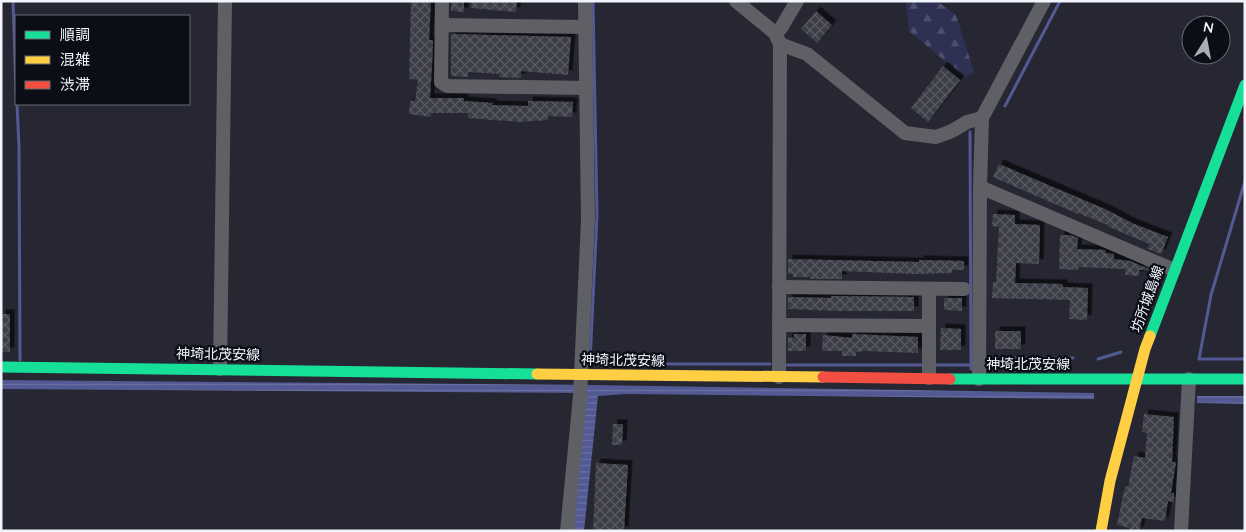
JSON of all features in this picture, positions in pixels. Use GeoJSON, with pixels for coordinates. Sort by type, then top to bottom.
{"type":"FeatureCollection","features":[{"type":"Feature","properties":{"kind":"main road","name":"坊所城島線"},"geometry":{"type":"LineString","coordinates":[[1100,531],[1110,481],[1145,349],[1245,85]]}},
{"type":"Feature","properties":{"kind":"main road","name":"神埼北茂安線"},"geometry":{"type":"LineString","coordinates":[[1,367],[220,369],[580,385],[779,377],[1245,379]]}},
{"type":"Feature","properties":{"kind":"street"},"geometry":{"type":"LineString","coordinates":[[220,369],[224,1]]}},
{"type":"Feature","properties":{"kind":"street"},"geometry":{"type":"LineString","coordinates":[[442,1],[441,82],[447,86],[587,88]]}},
{"type":"Feature","properties":{"kind":"street"},"geometry":{"type":"LineString","coordinates":[[567,531],[580,385],[588,220],[585,1]]}},
{"type":"Feature","properties":{"kind":"street"},"geometry":{"type":"LineString","coordinates":[[736,1],[778,39],[807,54],[905,133],[936,137],[952,132],[968,122],[982,118]]}},
{"type":"Feature","properties":{"kind":"street"},"geometry":{"type":"LineString","coordinates":[[779,377],[778,39],[781,28],[797,1]]}},
{"type":"Feature","properties":{"kind":"street"},"geometry":{"type":"LineString","coordinates":[[979,379],[982,118],[1044,1]]}},
{"type":"Feature","properties":{"kind":"street"},"geometry":{"type":"LineString","coordinates":[[442,25],[586,27]]}},
{"type":"Feature","properties":{"kind":"street"},"geometry":{"type":"LineString","coordinates":[[980,187],[1174,270]]}},
{"type":"Feature","properties":{"kind":"street"},"geometry":{"type":"LineString","coordinates":[[779,287],[964,289]]}},
{"type":"Feature","properties":{"kind":"street"},"geometry":{"type":"LineString","coordinates":[[929,378],[930,289]]}},
{"type":"Feature","properties":{"kind":"street"},"geometry":{"type":"LineString","coordinates":[[779,325],[929,326]]}},
{"type":"Feature","properties":{"kind":"street"},"geometry":{"type":"LineString","coordinates":[[1181,531],[1189,379]]}},
{"type":"Feature","properties":{"kind":"green space"},"geometry":{"type":"Polygon","coordinates":[[[906,1],[937,1],[956,15],[974,72],[965,78],[909,31],[906,1]]]}},
{"type":"Feature","properties":{"kind":"shaded area"},"geometry":{"type":"Polygon","coordinates":[[[1,380],[590,385],[1094,393],[1094,399],[627,394],[598,396],[584,531],[573,531],[583,393],[1,389],[1,380]]]}},
{"type":"Feature","properties":{"kind":"shaded area"},"geometry":{"type":"Polygon","coordinates":[[[1197,396],[1245,396],[1245,404],[1197,403],[1197,396]]]}},
{"type":"Feature","properties":{"kind":"building"},"geometry":{"type":"Polygon","coordinates":[[[411,1],[431,1],[429,40],[433,40],[430,98],[464,98],[464,101],[493,103],[492,105],[528,106],[528,101],[573,102],[572,117],[548,116],[548,120],[520,122],[468,118],[468,113],[431,113],[431,117],[409,114],[410,101],[415,101],[418,80],[409,79],[411,1]]]}},
{"type":"Feature","properties":{"kind":"building"},"geometry":{"type":"Polygon","coordinates":[[[451,1],[464,1],[464,12],[451,11],[451,1]]]}},
{"type":"Feature","properties":{"kind":"building"},"geometry":{"type":"Polygon","coordinates":[[[471,1],[517,1],[516,12],[471,8],[471,1]]]}},
{"type":"Feature","properties":{"kind":"building"},"geometry":{"type":"Polygon","coordinates":[[[816,11],[832,25],[817,43],[801,29],[816,11]]]}},
{"type":"Feature","properties":{"kind":"building"},"geometry":{"type":"Polygon","coordinates":[[[451,34],[571,37],[568,75],[521,71],[521,78],[468,72],[468,77],[451,76],[451,34]]]}},
{"type":"Feature","properties":{"kind":"building"},"geometry":{"type":"Polygon","coordinates":[[[943,66],[960,80],[928,122],[911,108],[943,66]]]}},
{"type":"Feature","properties":{"kind":"building"},"geometry":{"type":"Polygon","coordinates":[[[999,164],[1105,209],[1134,224],[1168,237],[1161,254],[1148,249],[1149,244],[1108,225],[993,177],[999,164]]]}},
{"type":"Feature","properties":{"kind":"building"},"geometry":{"type":"Polygon","coordinates":[[[993,214],[1015,215],[1015,224],[1040,225],[1039,264],[1016,263],[1015,283],[1063,284],[1063,287],[1088,288],[1087,320],[1069,319],[1070,300],[992,298],[993,282],[996,282],[999,227],[992,226],[993,214]]]}},
{"type":"Feature","properties":{"kind":"building"},"geometry":{"type":"Polygon","coordinates":[[[1060,235],[1071,235],[1078,238],[1077,249],[1105,250],[1106,253],[1114,254],[1114,259],[1130,261],[1151,270],[1139,270],[1139,276],[1125,275],[1125,269],[1079,267],[1078,270],[1059,269],[1060,235]]]}},
{"type":"Feature","properties":{"kind":"building"},"geometry":{"type":"Polygon","coordinates":[[[788,259],[919,262],[919,260],[964,261],[964,270],[952,270],[952,273],[915,274],[842,271],[842,279],[810,279],[810,277],[793,277],[793,274],[788,274],[788,259]]]}},
{"type":"Feature","properties":{"kind":"building"},"geometry":{"type":"Polygon","coordinates":[[[831,296],[914,297],[914,311],[788,309],[788,297],[831,298],[831,296]]]}},
{"type":"Feature","properties":{"kind":"building"},"geometry":{"type":"Polygon","coordinates":[[[944,298],[962,298],[962,311],[944,310],[944,298]]]}},
{"type":"Feature","properties":{"kind":"building"},"geometry":{"type":"Polygon","coordinates":[[[1,314],[10,314],[10,352],[1,352],[1,314]]]}},
{"type":"Feature","properties":{"kind":"building"},"geometry":{"type":"Polygon","coordinates":[[[941,328],[961,329],[961,350],[940,350],[941,328]]]}},
{"type":"Feature","properties":{"kind":"building"},"geometry":{"type":"Polygon","coordinates":[[[995,331],[1021,331],[1021,349],[995,349],[995,331]]]}},
{"type":"Feature","properties":{"kind":"building"},"geometry":{"type":"Polygon","coordinates":[[[794,334],[806,334],[806,351],[788,351],[788,337],[794,338],[794,334]]]}},
{"type":"Feature","properties":{"kind":"building"},"geometry":{"type":"Polygon","coordinates":[[[852,334],[918,337],[918,353],[864,351],[856,352],[856,356],[842,356],[842,351],[822,351],[823,335],[852,338],[852,334]]]}},
{"type":"Feature","properties":{"kind":"building"},"geometry":{"type":"Polygon","coordinates":[[[1144,414],[1174,417],[1172,462],[1176,462],[1171,493],[1174,493],[1174,502],[1168,501],[1165,521],[1142,518],[1139,531],[1129,531],[1130,528],[1117,525],[1125,486],[1128,487],[1134,456],[1145,458],[1147,433],[1142,432],[1144,414]]]}},
{"type":"Feature","properties":{"kind":"building"},"geometry":{"type":"Polygon","coordinates":[[[613,424],[623,424],[622,445],[612,445],[613,424]]]}},
{"type":"Feature","properties":{"kind":"building"},"geometry":{"type":"Polygon","coordinates":[[[596,463],[628,465],[624,531],[593,531],[596,463]]]}},
{"type":"Feature","properties":{"kind":"waterway"},"geometry":{"type":"LineString","coordinates":[[13,1],[15,60]]}},
{"type":"Feature","properties":{"kind":"waterway"},"geometry":{"type":"LineString","coordinates":[[590,362],[597,216],[593,1]]}},
{"type":"Feature","properties":{"kind":"waterway"},"geometry":{"type":"LineString","coordinates":[[1005,106],[1060,1]]}},
{"type":"Feature","properties":{"kind":"waterway"},"geometry":{"type":"LineString","coordinates":[[17,105],[20,360]]}},
{"type":"Feature","properties":{"kind":"waterway"},"geometry":{"type":"LineString","coordinates":[[970,132],[971,369]]}},
{"type":"Feature","properties":{"kind":"waterway"},"geometry":{"type":"LineString","coordinates":[[1245,181],[1211,295],[1199,359],[1245,359]]}},
{"type":"Feature","properties":{"kind":"waterway"},"geometry":{"type":"LineString","coordinates":[[1098,359],[1121,352]]}},
{"type":"Feature","properties":{"kind":"waterway"},"geometry":{"type":"LineString","coordinates":[[1010,358],[1073,358]]}},
{"type":"Feature","properties":{"kind":"waterway"},"geometry":{"type":"LineString","coordinates":[[599,364],[770,364]]}},
{"type":"Feature","properties":{"kind":"waterway"},"geometry":{"type":"LineString","coordinates":[[787,365],[922,365]]}},
{"type":"Feature","properties":{"kind":"waterway"},"geometry":{"type":"LineString","coordinates":[[936,365],[971,365]]}},
{"type":"Feature","properties":{"kind":"waterway"},"geometry":{"type":"LineString","coordinates":[[985,365],[997,365]]}},
{"type":"Feature","properties":{"kind":"traffic: fast"},"geometry":{"type":"LineString","coordinates":[[1150,336],[1245,85]]}},
{"type":"Feature","properties":{"kind":"traffic: fast"},"geometry":{"type":"LineString","coordinates":[[1,367],[537,374]]}},
{"type":"Feature","properties":{"kind":"traffic: fast"},"geometry":{"type":"LineString","coordinates":[[950,379],[1245,379]]}},
{"type":"Feature","properties":{"kind":"traffic: slow"},"geometry":{"type":"LineString","coordinates":[[1101,531],[1110,481],[1150,336]]}},
{"type":"Feature","properties":{"kind":"traffic: slow"},"geometry":{"type":"LineString","coordinates":[[537,374],[823,377]]}},
{"type":"Feature","properties":{"kind":"traffic: jam"},"geometry":{"type":"LineString","coordinates":[[823,377],[950,379]]}}]}
